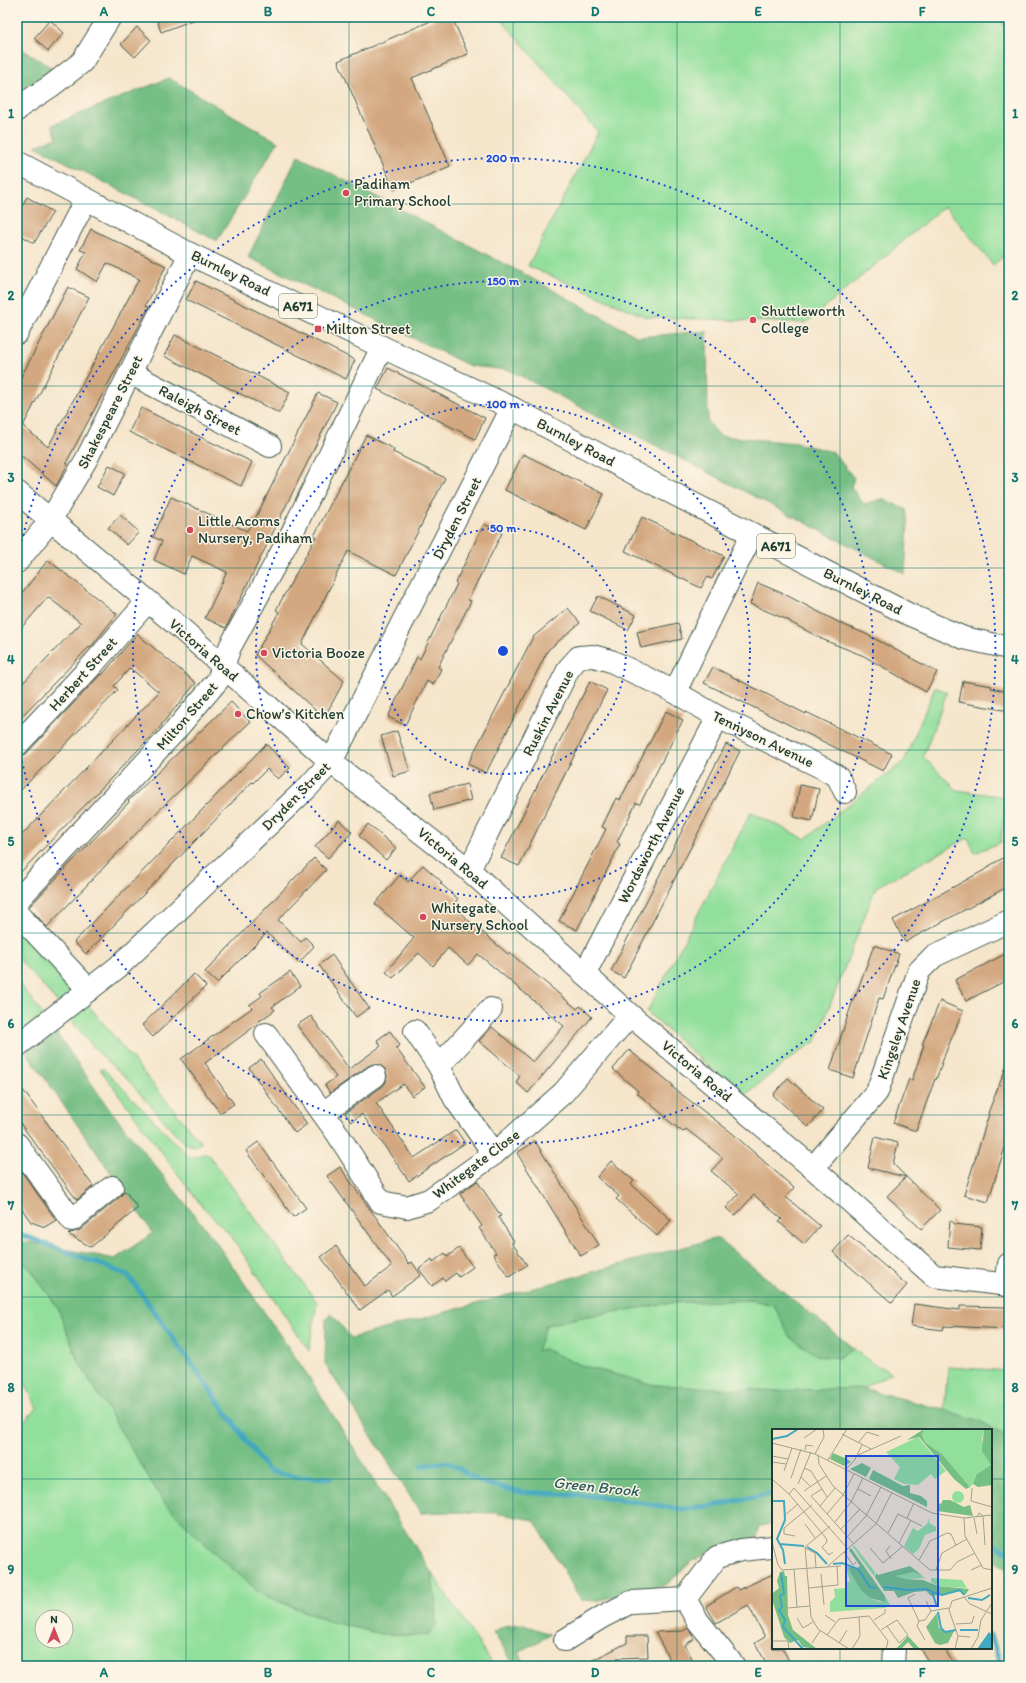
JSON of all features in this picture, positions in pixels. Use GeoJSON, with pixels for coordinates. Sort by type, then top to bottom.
{"type":"FeatureCollection","features":[{"type":"Feature","properties":{"kind":"street"},"geometry":{"type":"LineString","coordinates":[[17,110],[19,107],[51,86],[82,62],[110,17]]}},
{"type":"Feature","properties":{"kind":"street","name":"Burnley Road"},"geometry":{"type":"LineString","coordinates":[[17,162],[190,254],[512,408],[641,477],[915,617],[964,638],[1009,648]]}},
{"type":"Feature","properties":{"kind":"street"},"geometry":{"type":"LineString","coordinates":[[17,333],[86,199]]}},
{"type":"Feature","properties":{"kind":"street","name":"Shakespeare Street"},"geometry":{"type":"LineString","coordinates":[[17,562],[50,521],[86,460],[190,254]]}},
{"type":"Feature","properties":{"kind":"street","name":"Milton Street"},"geometry":{"type":"LineString","coordinates":[[17,901],[174,732],[218,680],[230,647],[294,528],[382,347]]}},
{"type":"Feature","properties":{"kind":"street","name":"Raleigh Street"},"geometry":{"type":"LineString","coordinates":[[130,373],[270,446]]}},
{"type":"Feature","properties":{"kind":"street","name":"Dryden Street"},"geometry":{"type":"LineString","coordinates":[[17,1046],[124,962],[308,787],[331,762],[512,408]]}},
{"type":"Feature","properties":{"kind":"street","name":"Victoria Road"},"geometry":{"type":"LineString","coordinates":[[17,492],[224,666],[331,762],[469,870],[630,1015],[813,1168],[934,1276],[1008,1278]]}},
{"type":"Feature","properties":{"kind":"street"},"geometry":{"type":"LineString","coordinates":[[675,692],[752,534]]}},
{"type":"Feature","properties":{"kind":"street","name":"Herbert Street"},"geometry":{"type":"LineString","coordinates":[[17,745],[94,663],[147,602]]}},
{"type":"Feature","properties":{"kind":"street","name":"Ruskin Avenue"},"geometry":{"type":"LineString","coordinates":[[469,870],[570,668],[579,657],[593,656],[611,661],[675,692]]}},
{"type":"Feature","properties":{"kind":"street","name":"Tennyson Avenue"},"geometry":{"type":"LineString","coordinates":[[675,692],[718,717],[823,768],[838,777],[845,792]]}},
{"type":"Feature","properties":{"kind":"street","name":"Wordsworth Avenue"},"geometry":{"type":"LineString","coordinates":[[585,973],[718,717]]}},
{"type":"Feature","properties":{"kind":"street"},"geometry":{"type":"LineString","coordinates":[[17,913],[90,990]]}},
{"type":"Feature","properties":{"kind":"street","name":"Kingsley Avenue"},"geometry":{"type":"LineString","coordinates":[[813,1168],[877,1092],[919,971],[934,956],[1009,922]]}},
{"type":"Feature","properties":{"kind":"street"},"geometry":{"type":"LineString","coordinates":[[439,1066],[491,1009]]}},
{"type":"Feature","properties":{"kind":"street","name":"Whitegate Close"},"geometry":{"type":"LineString","coordinates":[[266,1034],[323,1113],[382,1202],[407,1207],[429,1200],[494,1154],[563,1093],[630,1015]]}},
{"type":"Feature","properties":{"kind":"street"},"geometry":{"type":"LineString","coordinates":[[415,1031],[439,1066],[455,1099],[494,1154]]}},
{"type":"Feature","properties":{"kind":"street"},"geometry":{"type":"LineString","coordinates":[[323,1113],[375,1076]]}},
{"type":"Feature","properties":{"kind":"street"},"geometry":{"type":"LineString","coordinates":[[17,1144],[72,1220],[112,1187]]}},
{"type":"Feature","properties":{"kind":"street"},"geometry":{"type":"LineString","coordinates":[[565,1640],[602,1617],[631,1602],[685,1599],[717,1557],[741,1550],[772,1547]]}},
{"type":"Feature","properties":{"kind":"street"},"geometry":{"type":"LineString","coordinates":[[685,1599],[698,1621],[734,1666]]}},
{"type":"Feature","properties":{"kind":"street"},"geometry":{"type":"LineString","coordinates":[[893,1666],[894,1649]]}},
{"type":"Feature","properties":{"kind":"green space"},"geometry":{"type":"Polygon","coordinates":[[[499,17],[997,17],[1009,32],[1009,252],[993,265],[945,206],[806,323],[646,317],[528,266],[598,132],[499,17]]]}},
{"type":"Feature","properties":{"kind":"green space"},"geometry":{"type":"Polygon","coordinates":[[[997,17],[1009,17],[1009,32],[997,17]]]}},
{"type":"Feature","properties":{"kind":"green space"},"geometry":{"type":"Polygon","coordinates":[[[17,46],[55,70],[17,91],[17,46]]]}},
{"type":"Feature","properties":{"kind":"green space"},"geometry":{"type":"Polygon","coordinates":[[[169,78],[278,142],[217,241],[35,146],[57,138],[52,125],[169,78]]]}},
{"type":"Feature","properties":{"kind":"green space"},"geometry":{"type":"Polygon","coordinates":[[[298,156],[522,273],[638,337],[707,331],[708,422],[720,436],[796,443],[833,452],[854,478],[851,487],[864,504],[882,499],[906,509],[908,523],[905,574],[509,370],[470,366],[248,257],[298,156]]]}},
{"type":"Feature","properties":{"kind":"green space"},"geometry":{"type":"Polygon","coordinates":[[[935,687],[947,692],[923,757],[957,790],[1006,797],[1001,842],[975,853],[968,838],[876,887],[816,1041],[792,1057],[743,1097],[647,1012],[751,812],[805,839],[904,761],[935,687]]]}},
{"type":"Feature","properties":{"kind":"green space"},"geometry":{"type":"Polygon","coordinates":[[[17,921],[78,992],[60,1005],[17,957],[17,921]]]}},
{"type":"Feature","properties":{"kind":"green space"},"geometry":{"type":"Polygon","coordinates":[[[17,981],[45,1017],[17,1033],[17,981]]]}},
{"type":"Feature","properties":{"kind":"green space"},"geometry":{"type":"Polygon","coordinates":[[[85,1001],[201,1143],[194,1146],[184,1143],[127,1079],[95,1049],[69,1018],[85,1001]]]}},
{"type":"Feature","properties":{"kind":"green space"},"geometry":{"type":"Polygon","coordinates":[[[54,1029],[107,1106],[213,1238],[311,1380],[431,1572],[435,1597],[436,1625],[427,1636],[381,1634],[328,1621],[261,1594],[208,1547],[165,1504],[78,1361],[58,1308],[32,1271],[17,1255],[17,1243],[29,1242],[115,1259],[153,1233],[27,1053],[28,1046],[54,1029]]]}},
{"type":"Feature","properties":{"kind":"green space"},"geometry":{"type":"Polygon","coordinates":[[[103,1068],[189,1157],[195,1157],[207,1153],[317,1302],[309,1351],[231,1236],[201,1205],[100,1069],[103,1068]]]}},
{"type":"Feature","properties":{"kind":"green space"},"geometry":{"type":"Polygon","coordinates":[[[717,1238],[853,1348],[838,1358],[818,1356],[790,1337],[774,1305],[751,1300],[670,1303],[582,1317],[546,1325],[537,1351],[544,1349],[580,1365],[654,1385],[778,1391],[862,1388],[980,1421],[1009,1438],[1009,1569],[996,1562],[992,1563],[992,1429],[772,1429],[772,1524],[759,1526],[756,1543],[714,1549],[690,1563],[666,1585],[596,1601],[581,1600],[534,1520],[494,1513],[421,1513],[325,1364],[326,1320],[331,1313],[351,1338],[717,1238]]]}},
{"type":"Feature","properties":{"kind":"green space"},"geometry":{"type":"Polygon","coordinates":[[[17,1255],[32,1271],[58,1308],[78,1361],[165,1504],[208,1547],[261,1594],[328,1621],[381,1634],[436,1625],[435,1597],[431,1572],[494,1666],[17,1666],[17,1423],[24,1422],[37,1408],[17,1366],[17,1255]]]}},
{"type":"Feature","properties":{"kind":"green space"},"geometry":{"type":"Polygon","coordinates":[[[751,1300],[774,1305],[790,1337],[838,1358],[853,1348],[872,1363],[892,1373],[862,1388],[778,1391],[654,1385],[580,1365],[544,1349],[537,1351],[546,1325],[582,1317],[670,1303],[751,1300]]]}},
{"type":"Feature","properties":{"kind":"green space"},"geometry":{"type":"Polygon","coordinates":[[[948,1367],[1009,1371],[1009,1438],[980,1421],[944,1410],[948,1367]]]}},
{"type":"Feature","properties":{"kind":"green space"},"geometry":{"type":"Polygon","coordinates":[[[521,1624],[550,1634],[519,1653],[527,1666],[515,1666],[493,1632],[504,1626],[521,1624]]]}},
{"type":"Feature","properties":{"kind":"building"},"geometry":{"type":"Polygon","coordinates":[[[156,17],[196,17],[196,19],[161,32],[156,17]]]}},
{"type":"Feature","properties":{"kind":"building"},"geometry":{"type":"Polygon","coordinates":[[[440,17],[452,17],[468,54],[412,78],[450,166],[394,190],[338,61],[440,17]]]}},
{"type":"Feature","properties":{"kind":"building"},"geometry":{"type":"Polygon","coordinates":[[[50,20],[64,33],[48,51],[34,38],[50,20]]]}},
{"type":"Feature","properties":{"kind":"building"},"geometry":{"type":"Polygon","coordinates":[[[137,27],[151,40],[135,57],[121,44],[137,27]]]}},
{"type":"Feature","properties":{"kind":"building"},"geometry":{"type":"Polygon","coordinates":[[[27,197],[53,212],[34,243],[17,233],[17,214],[27,197]]]}},
{"type":"Feature","properties":{"kind":"building"},"geometry":{"type":"Polygon","coordinates":[[[91,229],[166,266],[146,305],[149,307],[66,463],[68,464],[56,486],[17,452],[17,385],[68,287],[89,297],[23,426],[48,447],[139,279],[107,263],[97,282],[77,269],[86,252],[80,250],[91,229]]]}},
{"type":"Feature","properties":{"kind":"building"},"geometry":{"type":"Polygon","coordinates":[[[196,281],[355,360],[346,379],[186,300],[196,281]]]}},
{"type":"Feature","properties":{"kind":"building"},"geometry":{"type":"Polygon","coordinates":[[[175,335],[290,392],[279,413],[164,356],[175,335]]]}},
{"type":"Feature","properties":{"kind":"building"},"geometry":{"type":"Polygon","coordinates":[[[388,368],[485,418],[475,439],[377,389],[388,368]]]}},
{"type":"Feature","properties":{"kind":"building"},"geometry":{"type":"Polygon","coordinates":[[[318,393],[337,402],[226,628],[205,618],[227,572],[192,556],[184,574],[154,560],[162,541],[153,537],[171,497],[247,531],[254,518],[255,519],[318,393]]]}},
{"type":"Feature","properties":{"kind":"building"},"geometry":{"type":"Polygon","coordinates":[[[141,408],[252,462],[241,486],[129,432],[141,408]]]}},
{"type":"Feature","properties":{"kind":"building"},"geometry":{"type":"Polygon","coordinates":[[[366,435],[394,449],[393,452],[445,478],[396,575],[348,551],[302,644],[344,681],[324,718],[255,655],[279,612],[276,610],[316,537],[314,536],[366,435]]]}},
{"type":"Feature","properties":{"kind":"building"},"geometry":{"type":"Polygon","coordinates":[[[523,454],[604,494],[586,530],[505,490],[523,454]]]}},
{"type":"Feature","properties":{"kind":"building"},"geometry":{"type":"Polygon","coordinates":[[[109,465],[125,473],[113,496],[97,487],[109,465]]]}},
{"type":"Feature","properties":{"kind":"building"},"geometry":{"type":"Polygon","coordinates":[[[120,515],[139,532],[127,545],[108,528],[120,515]]]}},
{"type":"Feature","properties":{"kind":"building"},"geometry":{"type":"Polygon","coordinates":[[[642,517],[724,556],[712,579],[707,577],[701,588],[625,551],[642,517]]]}},
{"type":"Feature","properties":{"kind":"building"},"geometry":{"type":"Polygon","coordinates":[[[484,524],[502,533],[468,600],[471,601],[438,667],[441,669],[433,685],[427,681],[405,725],[388,717],[417,657],[420,659],[457,584],[455,583],[484,524]]]}},
{"type":"Feature","properties":{"kind":"building"},"geometry":{"type":"Polygon","coordinates":[[[48,560],[117,614],[90,648],[89,647],[17,721],[17,689],[81,623],[48,597],[17,633],[17,599],[48,560]]]}},
{"type":"Feature","properties":{"kind":"building"},"geometry":{"type":"Polygon","coordinates":[[[758,583],[786,595],[842,624],[866,634],[937,672],[926,692],[864,656],[824,640],[790,621],[750,604],[758,583]]]}},
{"type":"Feature","properties":{"kind":"building"},"geometry":{"type":"Polygon","coordinates":[[[598,596],[636,615],[628,630],[590,611],[598,596]]]}},
{"type":"Feature","properties":{"kind":"building"},"geometry":{"type":"Polygon","coordinates":[[[568,608],[580,623],[548,650],[486,773],[468,764],[533,637],[568,608]]]}},
{"type":"Feature","properties":{"kind":"building"},"geometry":{"type":"Polygon","coordinates":[[[678,623],[682,639],[641,648],[637,632],[678,623]]]}},
{"type":"Feature","properties":{"kind":"building"},"geometry":{"type":"Polygon","coordinates":[[[137,634],[196,683],[162,725],[17,876],[17,840],[159,692],[130,668],[114,686],[118,690],[17,794],[17,760],[26,754],[101,674],[102,675],[137,634]]]}},
{"type":"Feature","properties":{"kind":"building"},"geometry":{"type":"Polygon","coordinates":[[[713,667],[806,714],[806,712],[892,754],[883,771],[704,683],[713,667]]]}},
{"type":"Feature","properties":{"kind":"building"},"geometry":{"type":"Polygon","coordinates":[[[590,681],[607,690],[519,866],[501,858],[590,681]]]}},
{"type":"Feature","properties":{"kind":"building"},"geometry":{"type":"Polygon","coordinates":[[[963,681],[992,686],[991,688],[1009,692],[1009,711],[959,702],[963,681]]]}},
{"type":"Feature","properties":{"kind":"building"},"geometry":{"type":"Polygon","coordinates":[[[231,702],[250,722],[148,821],[47,927],[29,907],[129,802],[128,801],[231,702]]]}},
{"type":"Feature","properties":{"kind":"building"},"geometry":{"type":"Polygon","coordinates":[[[666,711],[683,720],[640,804],[636,803],[617,842],[620,844],[577,930],[559,921],[606,829],[602,827],[616,798],[620,800],[666,711]]]}},
{"type":"Feature","properties":{"kind":"building"},"geometry":{"type":"Polygon","coordinates":[[[397,731],[410,771],[393,776],[381,736],[397,731]]]}},
{"type":"Feature","properties":{"kind":"building"},"geometry":{"type":"Polygon","coordinates":[[[266,744],[290,768],[278,779],[267,769],[253,783],[252,782],[86,954],[74,942],[266,744]]]}},
{"type":"Feature","properties":{"kind":"building"},"geometry":{"type":"Polygon","coordinates":[[[726,744],[740,751],[624,978],[611,971],[726,744]]]}},
{"type":"Feature","properties":{"kind":"building"},"geometry":{"type":"Polygon","coordinates":[[[467,784],[471,800],[434,810],[430,793],[467,784]]]}},
{"type":"Feature","properties":{"kind":"building"},"geometry":{"type":"Polygon","coordinates":[[[800,785],[819,789],[812,821],[794,817],[800,785]]]}},
{"type":"Feature","properties":{"kind":"building"},"geometry":{"type":"Polygon","coordinates":[[[339,820],[352,832],[328,858],[315,847],[339,820]]]}},
{"type":"Feature","properties":{"kind":"building"},"geometry":{"type":"Polygon","coordinates":[[[368,824],[396,848],[386,860],[359,836],[368,824]]]}},
{"type":"Feature","properties":{"kind":"building"},"geometry":{"type":"Polygon","coordinates":[[[314,858],[326,870],[278,920],[301,942],[305,937],[314,946],[299,963],[267,933],[217,983],[205,972],[314,858]]]}},
{"type":"Feature","properties":{"kind":"building"},"geometry":{"type":"Polygon","coordinates":[[[1003,858],[1009,867],[1009,886],[905,942],[893,920],[990,867],[989,866],[1003,858]]]}},
{"type":"Feature","properties":{"kind":"building"},"geometry":{"type":"Polygon","coordinates":[[[423,865],[458,899],[452,906],[509,955],[510,953],[577,1009],[580,1006],[592,1017],[528,1093],[516,1082],[520,1076],[479,1041],[492,1027],[533,1062],[564,1026],[478,954],[468,965],[448,948],[433,966],[419,953],[393,978],[386,972],[414,938],[375,904],[400,875],[408,882],[423,865]]]}},
{"type":"Feature","properties":{"kind":"building"},"geometry":{"type":"Polygon","coordinates":[[[874,945],[899,954],[883,999],[879,998],[853,1078],[830,1070],[854,997],[874,945]]]}},
{"type":"Feature","properties":{"kind":"building"},"geometry":{"type":"Polygon","coordinates":[[[1009,952],[1009,979],[966,1001],[955,980],[1009,952]]]}},
{"type":"Feature","properties":{"kind":"building"},"geometry":{"type":"Polygon","coordinates":[[[332,955],[369,1008],[356,1017],[319,965],[332,955]]]}},
{"type":"Feature","properties":{"kind":"building"},"geometry":{"type":"Polygon","coordinates":[[[290,972],[300,986],[272,1007],[275,1010],[258,1022],[259,1023],[205,1063],[234,1104],[220,1113],[181,1059],[252,1008],[249,1005],[262,996],[260,993],[290,972]]]}},
{"type":"Feature","properties":{"kind":"building"},"geometry":{"type":"Polygon","coordinates":[[[194,974],[206,986],[153,1037],[142,1025],[194,974]]]}},
{"type":"Feature","properties":{"kind":"building"},"geometry":{"type":"Polygon","coordinates":[[[940,1001],[963,1011],[936,1080],[935,1079],[916,1131],[893,1123],[909,1079],[912,1080],[924,1045],[922,1045],[940,1001]]]}},
{"type":"Feature","properties":{"kind":"building"},"geometry":{"type":"Polygon","coordinates":[[[311,1016],[349,1069],[381,1046],[377,1040],[390,1031],[400,1045],[396,1048],[425,1087],[412,1096],[403,1084],[376,1103],[414,1158],[456,1130],[465,1143],[409,1181],[362,1114],[351,1122],[345,1113],[383,1086],[386,1082],[387,1075],[385,1069],[380,1065],[373,1064],[368,1066],[330,1093],[325,1085],[336,1077],[297,1025],[311,1016]]]}},
{"type":"Feature","properties":{"kind":"building"},"geometry":{"type":"Polygon","coordinates":[[[629,1050],[673,1085],[672,1087],[732,1133],[794,1188],[786,1197],[820,1226],[804,1244],[779,1222],[782,1219],[754,1195],[735,1216],[726,1208],[739,1194],[711,1171],[723,1158],[686,1129],[683,1132],[665,1118],[666,1117],[637,1093],[638,1091],[613,1069],[629,1050]]]}},
{"type":"Feature","properties":{"kind":"building"},"geometry":{"type":"Polygon","coordinates":[[[261,1059],[307,1124],[295,1133],[249,1068],[261,1059]]]}},
{"type":"Feature","properties":{"kind":"building"},"geometry":{"type":"Polygon","coordinates":[[[1008,1062],[1009,1134],[988,1202],[964,1195],[989,1114],[988,1113],[1008,1062]]]}},
{"type":"Feature","properties":{"kind":"building"},"geometry":{"type":"Polygon","coordinates":[[[788,1078],[823,1110],[808,1127],[773,1095],[788,1078]]]}},
{"type":"Feature","properties":{"kind":"building"},"geometry":{"type":"Polygon","coordinates":[[[17,1082],[93,1186],[77,1200],[17,1119],[17,1082]]]}},
{"type":"Feature","properties":{"kind":"building"},"geometry":{"type":"Polygon","coordinates":[[[875,1137],[898,1143],[893,1164],[940,1210],[921,1229],[887,1196],[906,1177],[868,1168],[875,1137]]]}},
{"type":"Feature","properties":{"kind":"building"},"geometry":{"type":"Polygon","coordinates":[[[535,1141],[599,1245],[581,1256],[517,1153],[535,1141]]]}},
{"type":"Feature","properties":{"kind":"building"},"geometry":{"type":"Polygon","coordinates":[[[258,1142],[306,1208],[293,1217],[246,1151],[258,1142]]]}},
{"type":"Feature","properties":{"kind":"building"},"geometry":{"type":"Polygon","coordinates":[[[611,1161],[634,1181],[631,1184],[671,1220],[657,1236],[616,1199],[619,1196],[597,1177],[611,1161]]]}},
{"type":"Feature","properties":{"kind":"building"},"geometry":{"type":"Polygon","coordinates":[[[17,1165],[56,1220],[45,1227],[31,1222],[17,1202],[17,1165]]]}},
{"type":"Feature","properties":{"kind":"building"},"geometry":{"type":"Polygon","coordinates":[[[340,1167],[409,1264],[412,1262],[421,1275],[392,1296],[388,1290],[360,1310],[321,1257],[336,1246],[365,1286],[392,1266],[327,1176],[340,1167]]]}},
{"type":"Feature","properties":{"kind":"building"},"geometry":{"type":"Polygon","coordinates":[[[477,1181],[501,1216],[498,1217],[514,1241],[512,1243],[527,1265],[509,1277],[493,1254],[496,1253],[479,1228],[482,1226],[460,1194],[477,1181]]]}},
{"type":"Feature","properties":{"kind":"building"},"geometry":{"type":"Polygon","coordinates":[[[125,1191],[138,1208],[91,1247],[68,1234],[80,1230],[120,1197],[125,1191]]]}},
{"type":"Feature","properties":{"kind":"building"},"geometry":{"type":"Polygon","coordinates":[[[950,1220],[955,1224],[982,1227],[980,1250],[948,1247],[950,1220]]]}},
{"type":"Feature","properties":{"kind":"building"},"geometry":{"type":"Polygon","coordinates":[[[848,1235],[907,1285],[892,1303],[833,1252],[848,1235]]]}},
{"type":"Feature","properties":{"kind":"building"},"geometry":{"type":"Polygon","coordinates":[[[459,1248],[473,1267],[459,1277],[456,1273],[445,1281],[443,1278],[432,1286],[419,1269],[432,1259],[433,1262],[445,1253],[447,1257],[459,1248]]]}},
{"type":"Feature","properties":{"kind":"building"},"geometry":{"type":"Polygon","coordinates":[[[914,1304],[960,1310],[960,1306],[1009,1307],[1009,1329],[944,1326],[943,1330],[911,1326],[914,1304]]]}},
{"type":"Feature","properties":{"kind":"building"},"geometry":{"type":"Polygon","coordinates":[[[772,1574],[772,1649],[783,1649],[792,1666],[768,1666],[755,1643],[765,1637],[748,1605],[716,1623],[706,1606],[736,1587],[738,1590],[772,1574]]]}},
{"type":"Feature","properties":{"kind":"building"},"geometry":{"type":"Polygon","coordinates":[[[688,1628],[694,1639],[685,1645],[696,1666],[673,1666],[655,1632],[683,1631],[688,1628]]]}},
{"type":"Feature","properties":{"kind":"building"},"geometry":{"type":"Polygon","coordinates":[[[627,1636],[647,1636],[648,1657],[617,1658],[621,1666],[581,1666],[627,1643],[627,1636]]]}},
{"type":"Feature","properties":{"kind":"building"},"geometry":{"type":"Polygon","coordinates":[[[921,1649],[945,1649],[955,1666],[931,1666],[921,1649]]]}},
{"type":"Feature","properties":{"kind":"waterway"},"geometry":{"type":"LineString","coordinates":[[17,1233],[128,1275],[268,1471],[300,1477],[331,1478]]}},
{"type":"Feature","properties":{"kind":"waterway","name":"Green Brook"},"geometry":{"type":"LineString","coordinates":[[421,1466],[448,1462],[480,1482],[520,1492],[593,1496],[681,1509],[717,1505],[772,1493]]}},
{"type":"Feature","properties":{"kind":"waterway"},"geometry":{"type":"LineString","coordinates":[[992,1543],[1009,1552]]}},
{"type":"Feature","properties":{"kind":"waterway","name":"Green Brook"},"geometry":{"type":"LineString","coordinates":[[992,1638],[1001,1666]]}},
{"type":"Feature","properties":{"kind":"place","name":"Padiham Primary School"},"geometry":{"type":"Point","coordinates":[346,193]}},
{"type":"Feature","properties":{"kind":"place","name":"Shuttleworth College"},"geometry":{"type":"Point","coordinates":[753,320]}},
{"type":"Feature","properties":{"kind":"place","name":"Milton Street"},"geometry":{"type":"Point","coordinates":[318,329]}},
{"type":"Feature","properties":{"kind":"place","name":"Little Acorns Nursery, Padiham"},"geometry":{"type":"Point","coordinates":[190,530]}},
{"type":"Feature","properties":{"kind":"place","name":"Victoria Booze"},"geometry":{"type":"Point","coordinates":[264,653]}},
{"type":"Feature","properties":{"kind":"place","name":"Chow’s Kitchen"},"geometry":{"type":"Point","coordinates":[238,714]}},
{"type":"Feature","properties":{"kind":"place","name":"Whitegate Nursery School"},"geometry":{"type":"Point","coordinates":[423,917]}}]}
